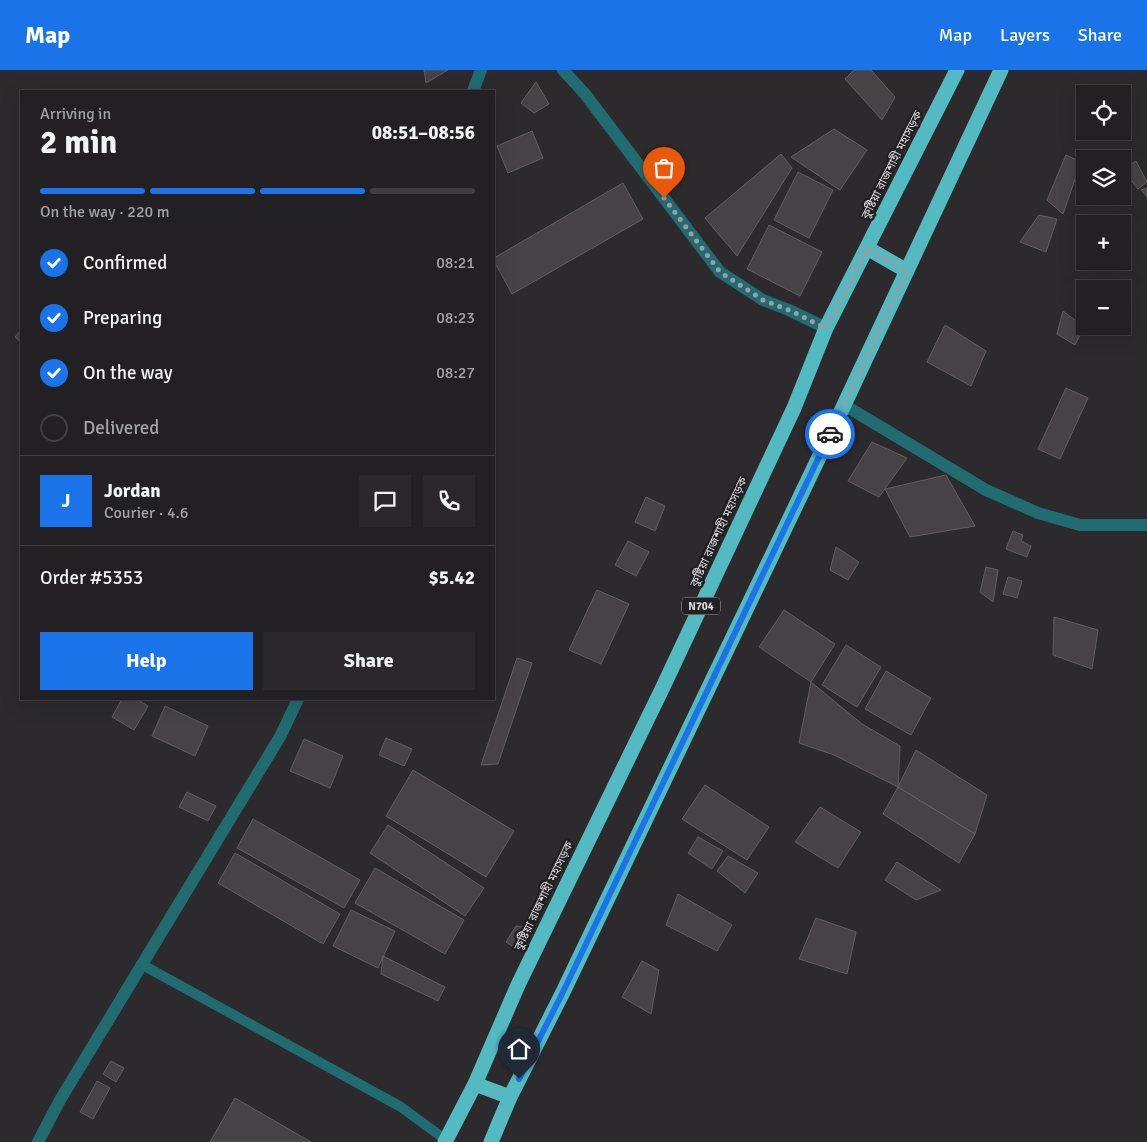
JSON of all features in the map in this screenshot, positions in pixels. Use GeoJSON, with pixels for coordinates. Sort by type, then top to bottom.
{"type":"FeatureCollection","features":[{"type":"Feature","properties":{"kind":"highway","name":"কুষ্টিয়া রাজশাহী মহাসড়ক"},"geometry":{"type":"LineString","coordinates":[[446,1141],[475,1084],[518,985],[790,418],[826,328],[957,70]]}},
{"type":"Feature","properties":{"kind":"highway"},"geometry":{"type":"LineString","coordinates":[[491,1142],[510,1097],[563,992],[844,406],[1002,70]]}},
{"type":"Feature","properties":{"kind":"highway"},"geometry":{"type":"LineString","coordinates":[[867,248],[907,271]]}},
{"type":"Feature","properties":{"kind":"highway"},"geometry":{"type":"LineString","coordinates":[[475,1084],[510,1097]]}},
{"type":"Feature","properties":{"kind":"street"},"geometry":{"type":"LineString","coordinates":[[473,90],[481,70]]}},
{"type":"Feature","properties":{"kind":"street"},"geometry":{"type":"LineString","coordinates":[[563,70],[585,94],[720,272],[763,300],[826,328]]}},
{"type":"Feature","properties":{"kind":"street"},"geometry":{"type":"LineString","coordinates":[[844,406],[986,490],[1038,513],[1080,525],[1147,525]]}},
{"type":"Feature","properties":{"kind":"street"},"geometry":{"type":"LineString","coordinates":[[38,1142],[60,1100],[141,964],[281,735],[298,700]]}},
{"type":"Feature","properties":{"kind":"lane"},"geometry":{"type":"LineString","coordinates":[[141,964],[401,1107],[446,1141]]}},
{"type":"Feature","properties":{"kind":"building"},"geometry":{"type":"Polygon","coordinates":[[[424,70],[448,70],[426,83],[424,70]]]}},
{"type":"Feature","properties":{"kind":"building"},"geometry":{"type":"Polygon","coordinates":[[[854,70],[871,70],[895,97],[882,120],[845,79],[854,70]]]}},
{"type":"Feature","properties":{"kind":"building"},"geometry":{"type":"Polygon","coordinates":[[[536,82],[549,104],[534,113],[521,103],[536,82]]]}},
{"type":"Feature","properties":{"kind":"building"},"geometry":{"type":"Polygon","coordinates":[[[834,129],[867,150],[840,190],[791,157],[834,129]]]}},
{"type":"Feature","properties":{"kind":"building"},"geometry":{"type":"Polygon","coordinates":[[[532,131],[543,158],[508,173],[497,146],[532,131]]]}},
{"type":"Feature","properties":{"kind":"building"},"geometry":{"type":"Polygon","coordinates":[[[781,154],[792,168],[737,256],[705,218],[781,154]]]}},
{"type":"Feature","properties":{"kind":"building"},"geometry":{"type":"Polygon","coordinates":[[[1066,155],[1076,160],[1076,176],[1063,214],[1047,200],[1066,155]]]}},
{"type":"Feature","properties":{"kind":"building"},"geometry":{"type":"Polygon","coordinates":[[[1136,161],[1147,182],[1138,189],[1131,180],[1131,164],[1136,161]]]}},
{"type":"Feature","properties":{"kind":"building"},"geometry":{"type":"Polygon","coordinates":[[[798,172],[833,190],[809,238],[774,220],[798,172]]]}},
{"type":"Feature","properties":{"kind":"building"},"geometry":{"type":"Polygon","coordinates":[[[623,183],[643,219],[512,294],[495,263],[495,257],[623,183]]]}},
{"type":"Feature","properties":{"kind":"building"},"geometry":{"type":"Polygon","coordinates":[[[1147,188],[1147,197],[1141,190],[1147,188]]]}},
{"type":"Feature","properties":{"kind":"building"},"geometry":{"type":"Polygon","coordinates":[[[1039,215],[1057,219],[1046,252],[1020,242],[1039,215]]]}},
{"type":"Feature","properties":{"kind":"building"},"geometry":{"type":"Polygon","coordinates":[[[769,225],[822,252],[800,296],[747,269],[769,225]]]}},
{"type":"Feature","properties":{"kind":"building"},"geometry":{"type":"Polygon","coordinates":[[[1063,311],[1076,321],[1076,335],[1080,335],[1075,345],[1057,334],[1063,311]]]}},
{"type":"Feature","properties":{"kind":"building"},"geometry":{"type":"Polygon","coordinates":[[[945,325],[986,351],[971,386],[927,362],[945,325]]]}},
{"type":"Feature","properties":{"kind":"building"},"geometry":{"type":"Polygon","coordinates":[[[20,331],[20,341],[15,337],[20,331]]]}},
{"type":"Feature","properties":{"kind":"building"},"geometry":{"type":"Polygon","coordinates":[[[1066,388],[1088,398],[1060,459],[1038,449],[1066,388]]]}},
{"type":"Feature","properties":{"kind":"building"},"geometry":{"type":"Polygon","coordinates":[[[872,442],[907,458],[879,497],[848,481],[872,442]]]}},
{"type":"Feature","properties":{"kind":"building"},"geometry":{"type":"Polygon","coordinates":[[[946,475],[975,526],[910,537],[885,489],[946,475]]]}},
{"type":"Feature","properties":{"kind":"building"},"geometry":{"type":"Polygon","coordinates":[[[646,497],[665,506],[655,531],[635,522],[646,497]]]}},
{"type":"Feature","properties":{"kind":"building"},"geometry":{"type":"Polygon","coordinates":[[[1013,531],[1023,535],[1021,541],[1031,546],[1027,557],[1006,549],[1013,531]]]}},
{"type":"Feature","properties":{"kind":"building"},"geometry":{"type":"Polygon","coordinates":[[[628,541],[649,552],[636,576],[615,565],[628,541]]]}},
{"type":"Feature","properties":{"kind":"building"},"geometry":{"type":"Polygon","coordinates":[[[836,547],[859,562],[848,580],[830,570],[836,547]]]}},
{"type":"Feature","properties":{"kind":"building"},"geometry":{"type":"Polygon","coordinates":[[[986,567],[998,570],[993,602],[980,592],[986,567]]]}},
{"type":"Feature","properties":{"kind":"building"},"geometry":{"type":"Polygon","coordinates":[[[1008,577],[1022,581],[1017,598],[1003,594],[1008,577]]]}},
{"type":"Feature","properties":{"kind":"building"},"geometry":{"type":"Polygon","coordinates":[[[597,590],[629,604],[601,664],[569,650],[597,590]]]}},
{"type":"Feature","properties":{"kind":"building"},"geometry":{"type":"Polygon","coordinates":[[[784,610],[835,644],[811,682],[759,647],[784,610]]]}},
{"type":"Feature","properties":{"kind":"building"},"geometry":{"type":"Polygon","coordinates":[[[1054,617],[1098,630],[1092,669],[1053,655],[1054,617]]]}},
{"type":"Feature","properties":{"kind":"building"},"geometry":{"type":"Polygon","coordinates":[[[846,645],[881,667],[857,707],[822,685],[846,645]]]}},
{"type":"Feature","properties":{"kind":"building"},"geometry":{"type":"Polygon","coordinates":[[[517,658],[532,663],[498,764],[481,765],[517,658]]]}},
{"type":"Feature","properties":{"kind":"building"},"geometry":{"type":"Polygon","coordinates":[[[886,671],[931,698],[911,735],[865,709],[886,671]]]}},
{"type":"Feature","properties":{"kind":"building"},"geometry":{"type":"Polygon","coordinates":[[[811,682],[862,724],[900,746],[898,787],[834,755],[799,743],[811,682]]]}},
{"type":"Feature","properties":{"kind":"building"},"geometry":{"type":"Polygon","coordinates":[[[121,700],[138,700],[148,706],[134,730],[112,717],[121,700]]]}},
{"type":"Feature","properties":{"kind":"building"},"geometry":{"type":"Polygon","coordinates":[[[165,706],[208,726],[195,756],[152,736],[165,706]]]}},
{"type":"Feature","properties":{"kind":"building"},"geometry":{"type":"Polygon","coordinates":[[[386,738],[412,749],[404,766],[379,755],[386,738]]]}},
{"type":"Feature","properties":{"kind":"building"},"geometry":{"type":"Polygon","coordinates":[[[304,739],[343,756],[330,788],[290,771],[304,739]]]}},
{"type":"Feature","properties":{"kind":"building"},"geometry":{"type":"Polygon","coordinates":[[[916,750],[987,795],[975,834],[898,787],[916,750]]]}},
{"type":"Feature","properties":{"kind":"building"},"geometry":{"type":"Polygon","coordinates":[[[413,770],[514,831],[486,877],[386,816],[413,770]]]}},
{"type":"Feature","properties":{"kind":"building"},"geometry":{"type":"Polygon","coordinates":[[[705,785],[769,827],[747,860],[682,819],[705,785]]]}},
{"type":"Feature","properties":{"kind":"building"},"geometry":{"type":"Polygon","coordinates":[[[898,787],[975,834],[959,863],[883,814],[898,787]]]}},
{"type":"Feature","properties":{"kind":"building"},"geometry":{"type":"Polygon","coordinates":[[[187,792],[216,806],[208,821],[179,807],[187,792]]]}},
{"type":"Feature","properties":{"kind":"building"},"geometry":{"type":"Polygon","coordinates":[[[820,807],[861,832],[838,868],[795,842],[820,807]]]}},
{"type":"Feature","properties":{"kind":"building"},"geometry":{"type":"Polygon","coordinates":[[[253,819],[360,880],[344,908],[237,848],[253,819]]]}},
{"type":"Feature","properties":{"kind":"building"},"geometry":{"type":"Polygon","coordinates":[[[388,825],[484,888],[465,916],[370,853],[388,825]]]}},
{"type":"Feature","properties":{"kind":"building"},"geometry":{"type":"Polygon","coordinates":[[[698,837],[723,851],[712,869],[688,853],[698,837]]]}},
{"type":"Feature","properties":{"kind":"building"},"geometry":{"type":"Polygon","coordinates":[[[235,853],[340,914],[323,944],[218,883],[235,853]]]}},
{"type":"Feature","properties":{"kind":"building"},"geometry":{"type":"Polygon","coordinates":[[[728,856],[758,873],[745,893],[717,871],[728,856]]]}},
{"type":"Feature","properties":{"kind":"building"},"geometry":{"type":"Polygon","coordinates":[[[897,862],[941,890],[916,900],[885,880],[897,862]]]}},
{"type":"Feature","properties":{"kind":"building"},"geometry":{"type":"Polygon","coordinates":[[[375,868],[464,920],[445,954],[355,903],[375,868]]]}},
{"type":"Feature","properties":{"kind":"building"},"geometry":{"type":"Polygon","coordinates":[[[678,894],[732,925],[717,951],[666,925],[678,894]]]}},
{"type":"Feature","properties":{"kind":"building"},"geometry":{"type":"Polygon","coordinates":[[[351,910],[395,931],[378,968],[333,946],[351,910]]]}},
{"type":"Feature","properties":{"kind":"building"},"geometry":{"type":"Polygon","coordinates":[[[816,918],[856,932],[847,974],[799,959],[816,918]]]}},
{"type":"Feature","properties":{"kind":"building"},"geometry":{"type":"Polygon","coordinates":[[[516,926],[535,928],[520,951],[506,942],[516,926]]]}},
{"type":"Feature","properties":{"kind":"building"},"geometry":{"type":"Polygon","coordinates":[[[383,956],[445,987],[438,1001],[381,974],[383,956]]]}},
{"type":"Feature","properties":{"kind":"building"},"geometry":{"type":"Polygon","coordinates":[[[642,961],[659,970],[651,1014],[622,997],[642,961]]]}},
{"type":"Feature","properties":{"kind":"building"},"geometry":{"type":"Polygon","coordinates":[[[111,1061],[124,1068],[116,1082],[103,1074],[111,1061]]]}},
{"type":"Feature","properties":{"kind":"building"},"geometry":{"type":"Polygon","coordinates":[[[97,1081],[110,1088],[93,1119],[80,1112],[97,1081]]]}},
{"type":"Feature","properties":{"kind":"building"},"geometry":{"type":"Polygon","coordinates":[[[235,1098],[311,1142],[210,1142],[235,1098]]]}},
{"type":"Feature","properties":{"kind":"way so far"},"geometry":{"type":"LineString","coordinates":[[664,198],[720,272],[763,300],[826,328],[867,248],[907,271],[830,434]]}},
{"type":"Feature","properties":{"kind":"route"},"geometry":{"type":"LineString","coordinates":[[519,1079],[563,992],[830,434]]}}]}
